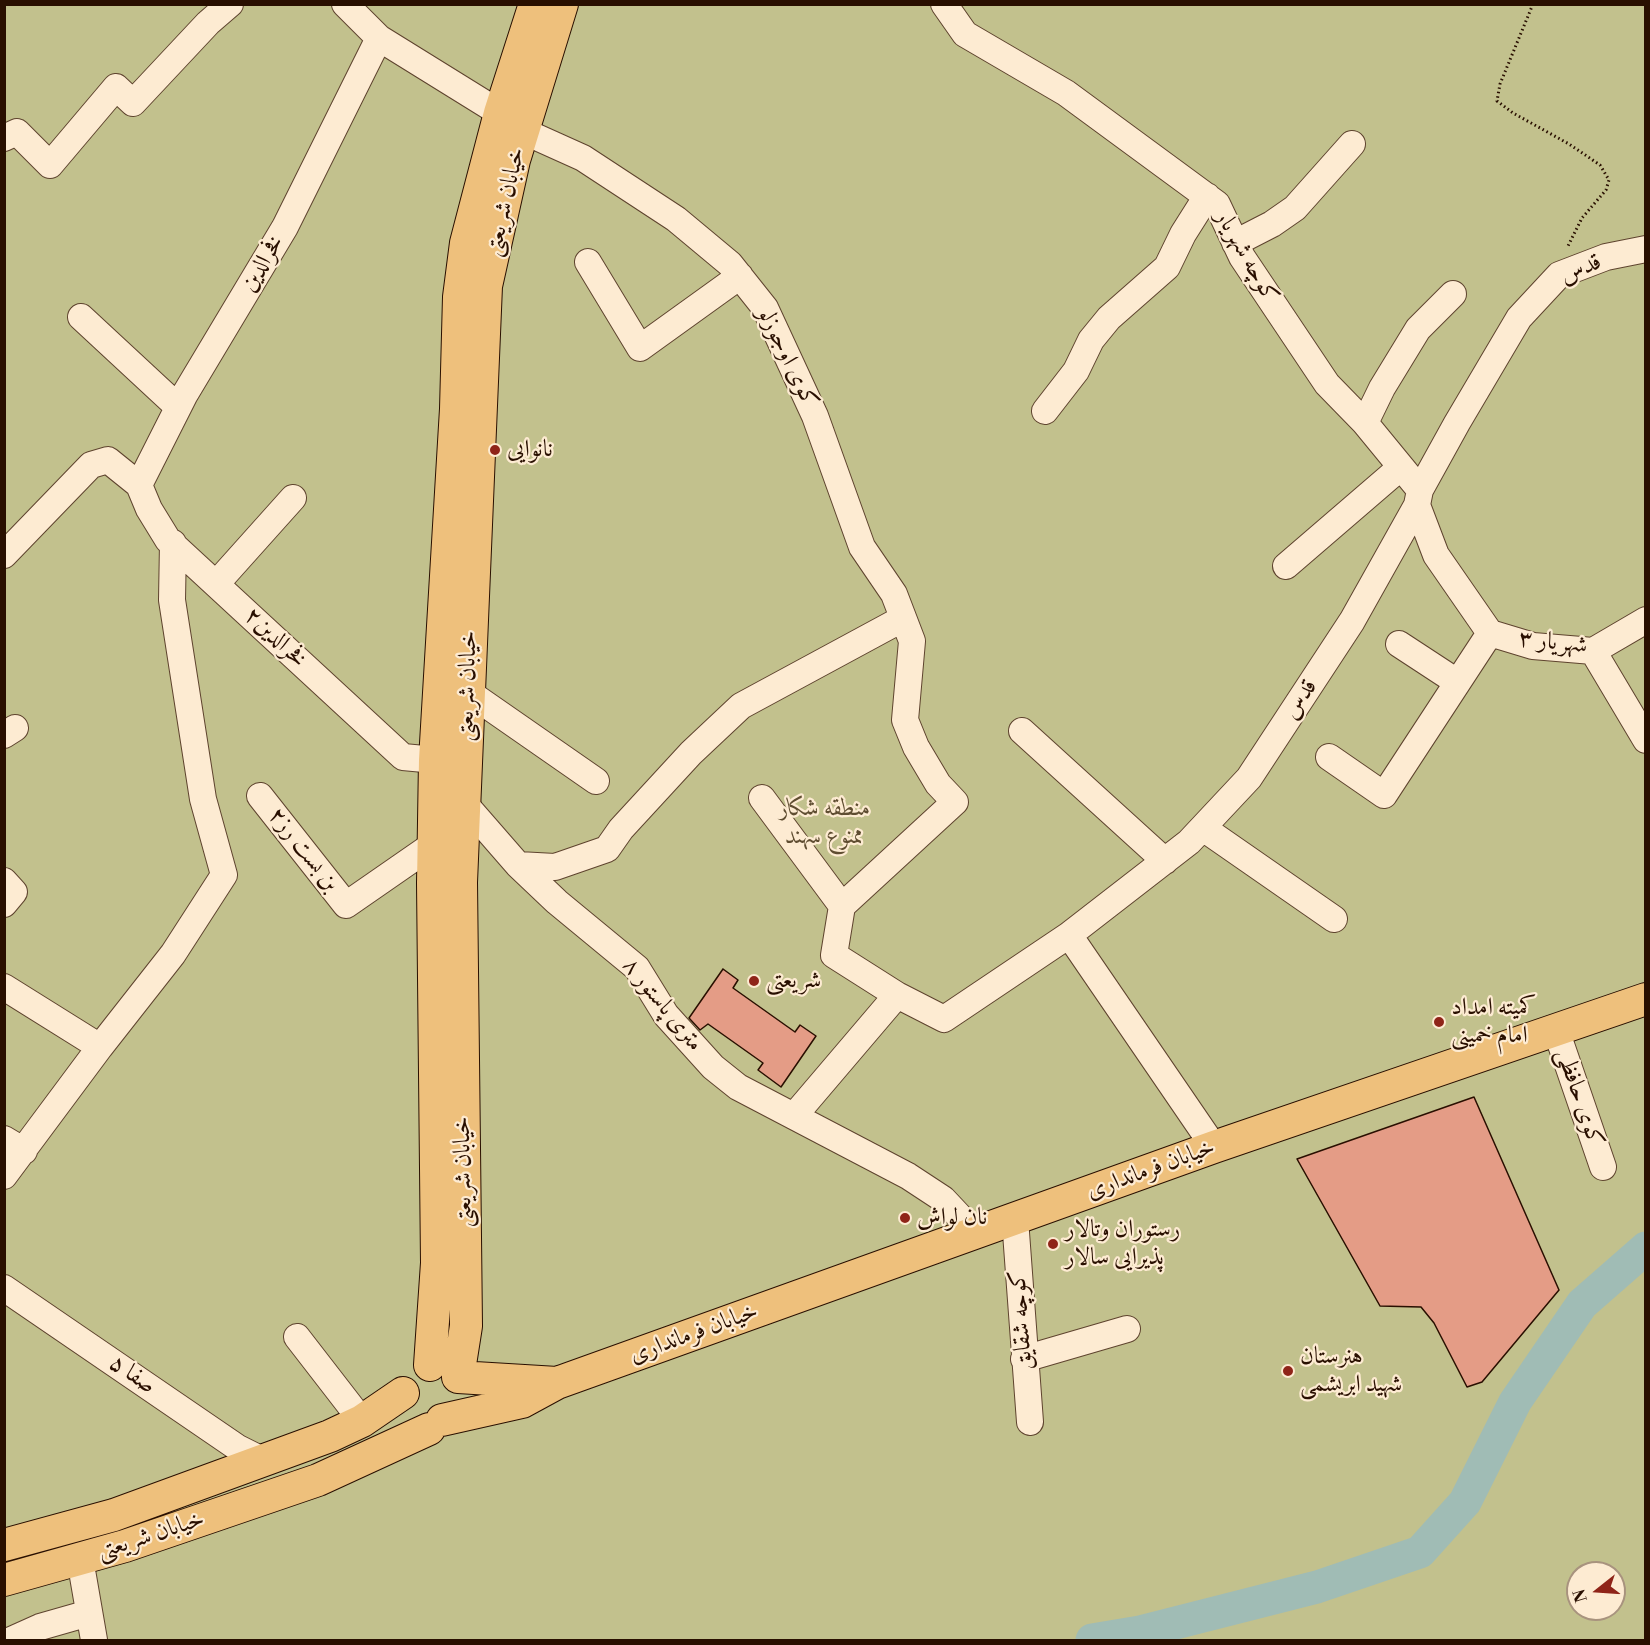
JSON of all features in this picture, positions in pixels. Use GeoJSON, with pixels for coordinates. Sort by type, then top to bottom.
{"type":"FeatureCollection","features":[{"type":"Feature","properties":{"kind":"main road","name":"خیابان شریعتی"},"geometry":{"type":"LineString","coordinates":[[511,122],[535,4]]}},
{"type":"Feature","properties":{"kind":"main road","name":"خیابان شریعتی"},"geometry":{"type":"LineString","coordinates":[[444,1371],[451,1263],[460,882],[468,692],[462,532],[462,275],[466,243],[511,122],[562,4]]}},
{"type":"Feature","properties":{"kind":"main road","name":"خیابان شریعتی"},"geometry":{"type":"LineString","coordinates":[[451,1263],[434,844],[435,760],[462,532]]}},
{"type":"Feature","properties":{"kind":"main road","name":"خیابان فرمانداری"},"geometry":{"type":"LineString","coordinates":[[435,1424],[522,1402],[557,1383],[975,1233],[1646,999]]}},
{"type":"Feature","properties":{"kind":"main road"},"geometry":{"type":"LineString","coordinates":[[421,1371],[444,1371],[457,1397],[435,1424],[417,1429],[409,1426],[403,1418],[400,1402],[403,1393],[421,1371]]}},
{"type":"Feature","properties":{"kind":"main road","name":"خیابان فرمانداری"},"geometry":{"type":"LineString","coordinates":[[444,1371],[557,1383]]}},
{"type":"Feature","properties":{"kind":"main road","name":"خیابان شریعتی"},"geometry":{"type":"LineString","coordinates":[[4,1545],[114,1515],[262,1460],[362,1421],[403,1393]]}},
{"type":"Feature","properties":{"kind":"main road","name":"خیابان شریعتی"},"geometry":{"type":"LineString","coordinates":[[4,1580],[125,1546],[318,1480],[435,1424]]}},
{"type":"Feature","properties":{"kind":"main road"},"geometry":{"type":"LineString","coordinates":[[114,1515],[125,1546]]}},
{"type":"Feature","properties":{"kind":"street"},"geometry":{"type":"LineString","coordinates":[[4,138],[17,132],[50,165],[116,87],[134,103],[208,23],[230,4]]}},
{"type":"Feature","properties":{"kind":"street","name":"کوی اوجوزلو"},"geometry":{"type":"LineString","coordinates":[[345,4],[379,38],[511,122],[583,158],[676,219],[730,264],[765,308],[815,416],[862,547],[894,594],[912,642],[905,720],[921,756],[938,784],[955,802],[842,906]]}},
{"type":"Feature","properties":{"kind":"street","name":"کوچه شهریار"},"geometry":{"type":"LineString","coordinates":[[944,4],[965,34],[1066,93],[1217,204],[1235,243],[1267,297],[1327,384],[1365,423],[1401,467],[1419,497],[1436,555],[1490,633]]}},
{"type":"Feature","properties":{"kind":"street","name":"فخرالدین"},"geometry":{"type":"LineString","coordinates":[[138,485],[178,407],[285,227],[379,38]]}},
{"type":"Feature","properties":{"kind":"street"},"geometry":{"type":"LineString","coordinates":[[1235,243],[1272,224],[1295,208],[1352,144]]}},
{"type":"Feature","properties":{"kind":"street"},"geometry":{"type":"LineString","coordinates":[[1045,411],[1076,371],[1092,340],[1108,318],[1167,267],[1183,234],[1207,196]]}},
{"type":"Feature","properties":{"kind":"street","name":"قدس"},"geometry":{"type":"LineString","coordinates":[[897,995],[944,1019],[1069,935],[1189,843],[1249,778],[1352,621],[1519,318],[1559,275],[1606,257],[1646,249]]}},
{"type":"Feature","properties":{"kind":"street"},"geometry":{"type":"LineString","coordinates":[[588,262],[640,348],[740,276]]}},
{"type":"Feature","properties":{"kind":"street"},"geometry":{"type":"LineString","coordinates":[[1365,423],[1382,388],[1418,329],[1453,294]]}},
{"type":"Feature","properties":{"kind":"street"},"geometry":{"type":"LineString","coordinates":[[81,317],[178,407]]}},
{"type":"Feature","properties":{"kind":"street"},"geometry":{"type":"LineString","coordinates":[[4,555],[91,465],[108,460],[138,485]]}},
{"type":"Feature","properties":{"kind":"street"},"geometry":{"type":"LineString","coordinates":[[1286,566],[1401,467]]}},
{"type":"Feature","properties":{"kind":"street","name":"فخرالدین۲"},"geometry":{"type":"LineString","coordinates":[[138,485],[149,509],[173,543],[403,758],[435,760]]}},
{"type":"Feature","properties":{"kind":"street"},"geometry":{"type":"LineString","coordinates":[[216,584],[292,498]]}},
{"type":"Feature","properties":{"kind":"street"},"geometry":{"type":"LineString","coordinates":[[4,1176],[14,1145],[100,1047],[173,954],[224,875],[203,799],[172,600],[173,543]]}},
{"type":"Feature","properties":{"kind":"street"},"geometry":{"type":"LineString","coordinates":[[518,865],[555,867],[607,849],[621,829],[683,762],[741,706],[902,619]]}},
{"type":"Feature","properties":{"kind":"street","name":"شهریار ۳"},"geometry":{"type":"LineString","coordinates":[[1490,633],[1533,646],[1593,651],[1646,620]]}},
{"type":"Feature","properties":{"kind":"street"},"geometry":{"type":"LineString","coordinates":[[1329,757],[1383,795],[1490,633]]}},
{"type":"Feature","properties":{"kind":"street"},"geometry":{"type":"LineString","coordinates":[[1399,644],[1457,682]]}},
{"type":"Feature","properties":{"kind":"street"},"geometry":{"type":"LineString","coordinates":[[1593,651],[1646,740]]}},
{"type":"Feature","properties":{"kind":"street"},"geometry":{"type":"LineString","coordinates":[[468,692],[596,781]]}},
{"type":"Feature","properties":{"kind":"street"},"geometry":{"type":"LineString","coordinates":[[1022,731],[1165,861]]}},
{"type":"Feature","properties":{"kind":"street","name":"بن بست رز۲"},"geometry":{"type":"LineString","coordinates":[[260,796],[346,905],[434,844]]}},
{"type":"Feature","properties":{"kind":"street"},"geometry":{"type":"LineString","coordinates":[[762,798],[842,906],[834,955],[897,995],[794,1116]]}},
{"type":"Feature","properties":{"kind":"street","name":"۸ متری پاستور"},"geometry":{"type":"LineString","coordinates":[[464,803],[518,865],[557,902],[637,968],[666,1015],[713,1067],[738,1087],[908,1176],[943,1199],[975,1233]]}},
{"type":"Feature","properties":{"kind":"street"},"geometry":{"type":"LineString","coordinates":[[1203,828],[1334,919]]}},
{"type":"Feature","properties":{"kind":"street"},"geometry":{"type":"LineString","coordinates":[[4,881],[14,892],[4,904]]}},
{"type":"Feature","properties":{"kind":"street"},"geometry":{"type":"LineString","coordinates":[[1069,935],[1214,1148]]}},
{"type":"Feature","properties":{"kind":"street"},"geometry":{"type":"LineString","coordinates":[[4,987],[100,1047]]}},
{"type":"Feature","properties":{"kind":"street","name":"کوی حافظی"},"geometry":{"type":"LineString","coordinates":[[1556,1030],[1603,1167]]}},
{"type":"Feature","properties":{"kind":"street","name":"کوچه شقایق"},"geometry":{"type":"LineString","coordinates":[[1015,1219],[1030,1422]]}},
{"type":"Feature","properties":{"kind":"street","name":"صفا ۵"},"geometry":{"type":"LineString","coordinates":[[4,1288],[238,1448],[262,1460]]}},
{"type":"Feature","properties":{"kind":"street"},"geometry":{"type":"LineString","coordinates":[[1024,1359],[1127,1329]]}},
{"type":"Feature","properties":{"kind":"street"},"geometry":{"type":"LineString","coordinates":[[297,1337],[362,1421]]}},
{"type":"Feature","properties":{"kind":"street"},"geometry":{"type":"LineString","coordinates":[[80,1559],[94,1641]]}},
{"type":"Feature","properties":{"kind":"street"},"geometry":{"type":"LineString","coordinates":[[11,1641],[40,1627],[90,1613]]}},
{"type":"Feature","properties":{"kind":"path"},"geometry":{"type":"LineString","coordinates":[[1533,4],[1500,84],[1497,101],[1600,165],[1609,180],[1606,190],[1582,218],[1570,239],[1559,275]]}},
{"type":"Feature","properties":{"kind":"green space","name":"منطقه شکار ممنوع سهند"},"geometry":{"type":"Polygon","coordinates":[[[5,5],[1645,5],[1645,1640],[5,1640],[5,5]]]}},
{"type":"Feature","properties":{"kind":"building"},"geometry":{"type":"Polygon","coordinates":[[[723,969],[738,980],[733,988],[795,1032],[800,1025],[816,1036],[781,1087],[758,1070],[763,1063],[708,1024],[700,1030],[689,1018],[723,969]]]}},
{"type":"Feature","properties":{"kind":"building"},"geometry":{"type":"Polygon","coordinates":[[[1474,1097],[1559,1290],[1482,1382],[1467,1387],[1434,1323],[1421,1307],[1380,1306],[1297,1159],[1474,1097]]]}},
{"type":"Feature","properties":{"kind":"waterway"},"geometry":{"type":"LineString","coordinates":[[1092,1640],[1140,1632],[1317,1587],[1420,1552],[1465,1502],[1515,1402],[1582,1304],[1646,1248]]}},
{"type":"Feature","properties":{"kind":"place","name":"نانوایی"},"geometry":{"type":"Point","coordinates":[495,450]}},
{"type":"Feature","properties":{"kind":"place","name":"شریعتی"},"geometry":{"type":"Point","coordinates":[754,981]}},
{"type":"Feature","properties":{"kind":"place","name":"کمیته امداد امام خمینی"},"geometry":{"type":"Point","coordinates":[1439,1022]}},
{"type":"Feature","properties":{"kind":"place","name":"نان لواش"},"geometry":{"type":"Point","coordinates":[905,1218]}},
{"type":"Feature","properties":{"kind":"place","name":"رستوران وتالار پذیرایی سالار"},"geometry":{"type":"Point","coordinates":[1053,1244]}},
{"type":"Feature","properties":{"kind":"place","name":"هنرستان شهید ابریشمی"},"geometry":{"type":"Point","coordinates":[1288,1371]}}]}
